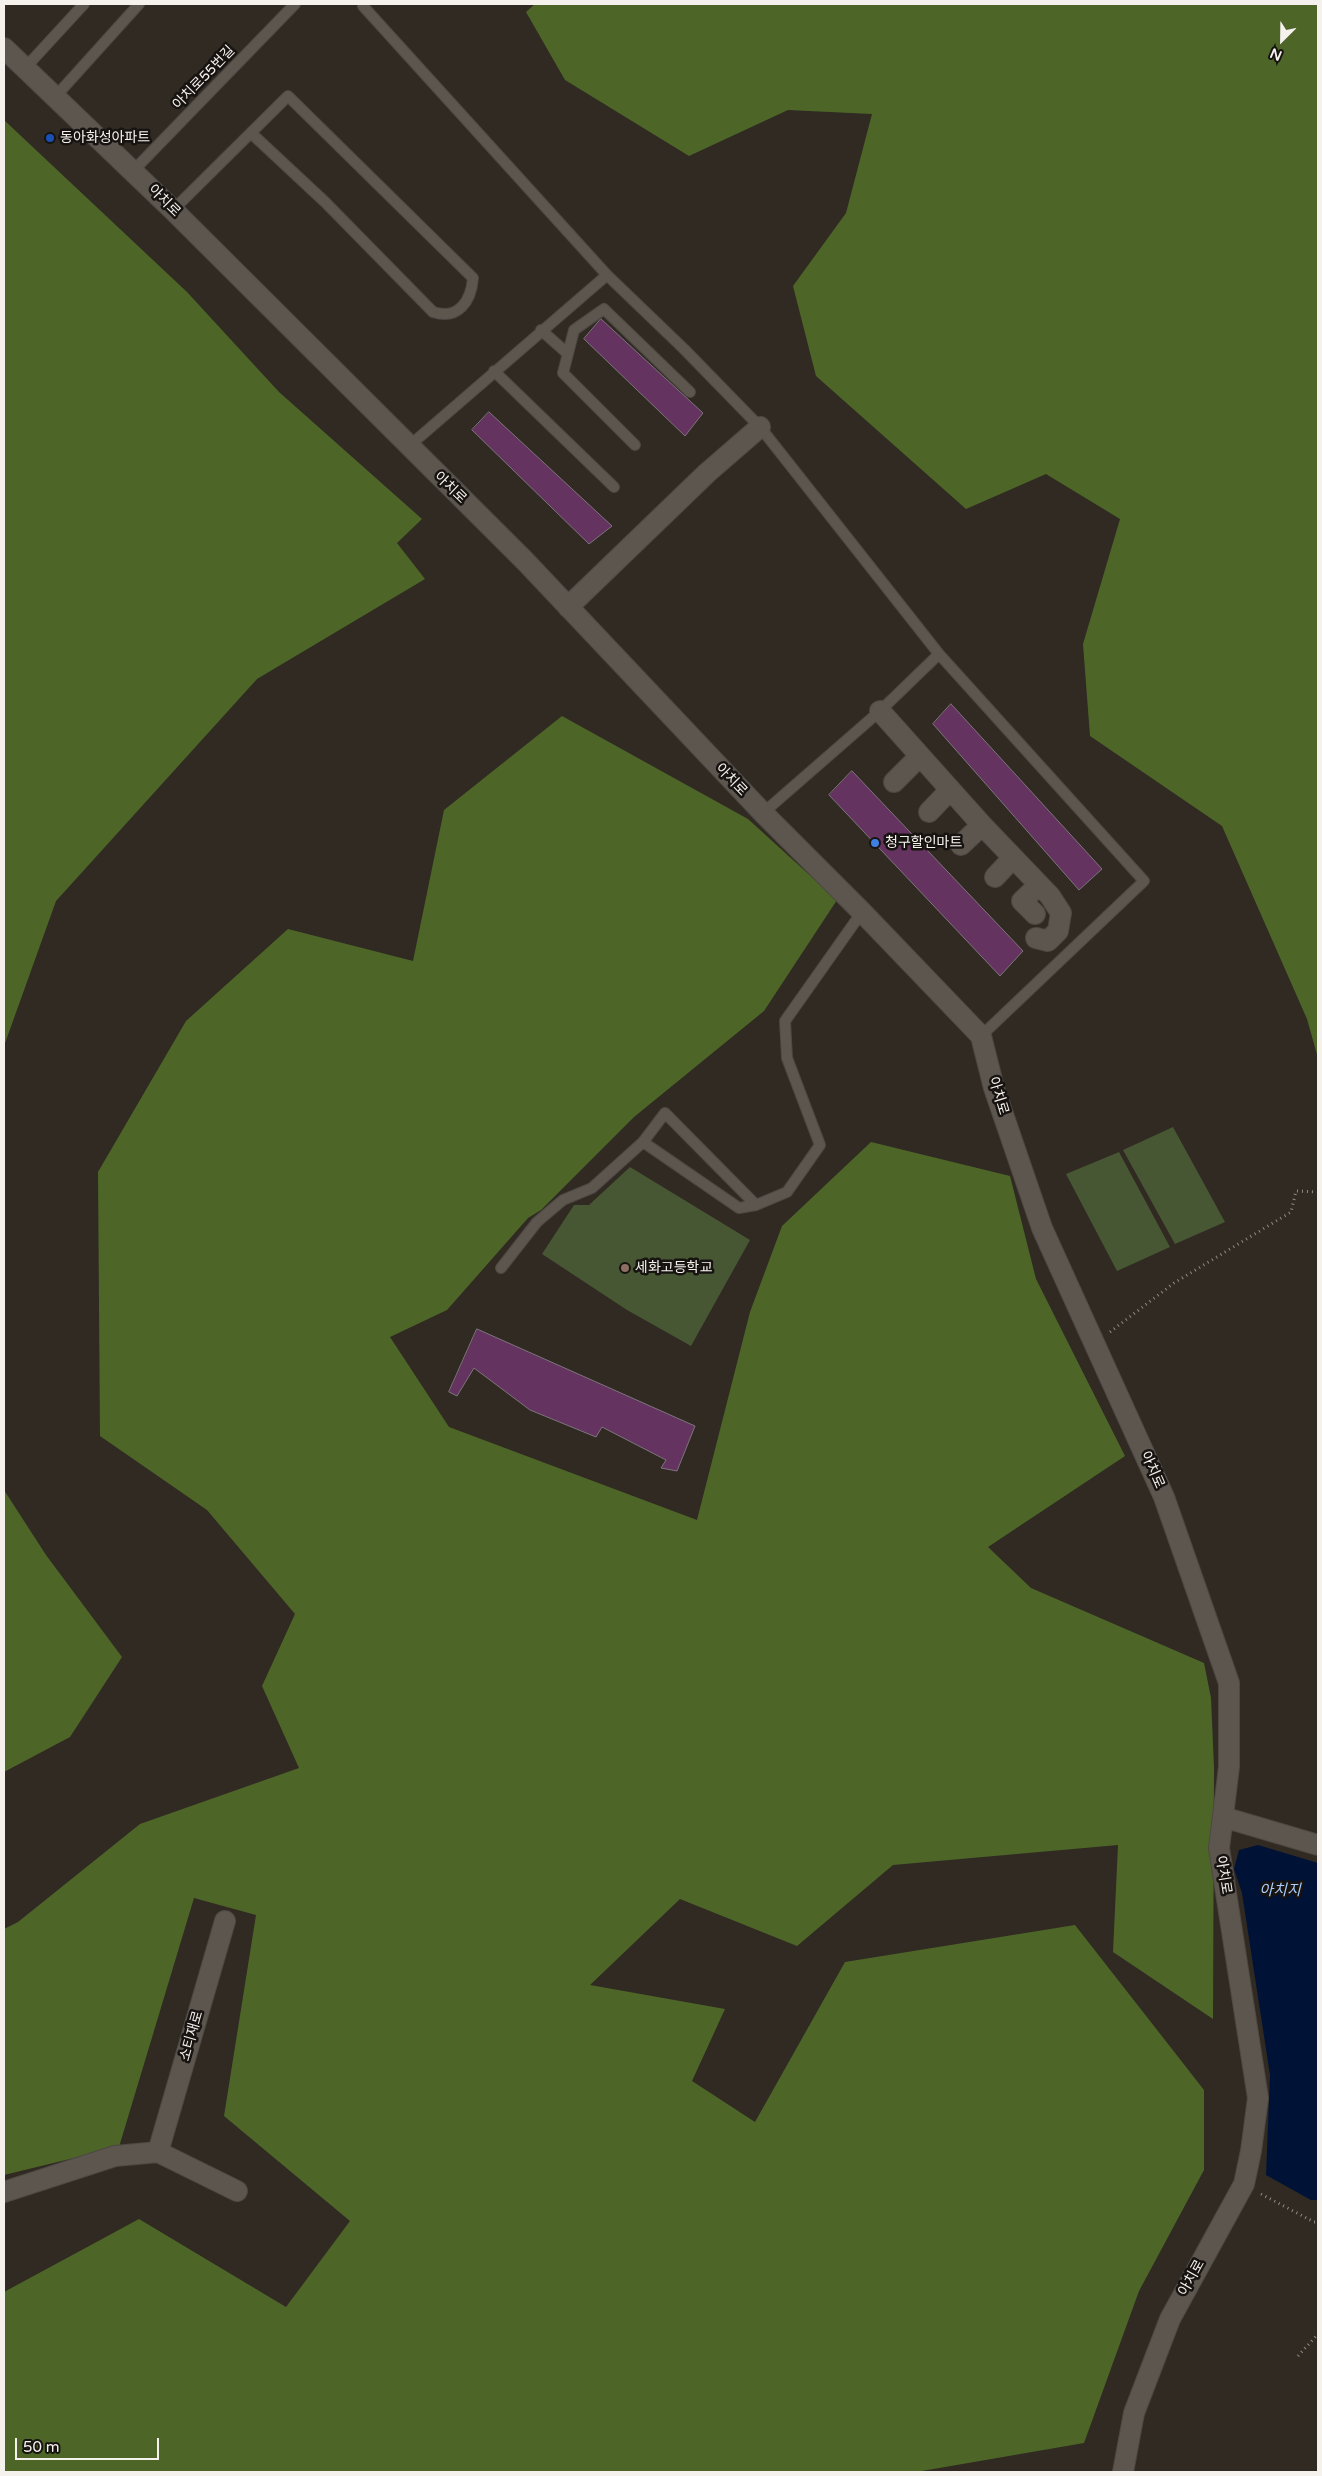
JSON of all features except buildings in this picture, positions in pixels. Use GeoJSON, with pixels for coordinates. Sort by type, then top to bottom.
{"type":"FeatureCollection","features":[{"type":"Feature","properties":{"kind":"street","name":"아치로"},"geometry":{"type":"LineString","coordinates":[[4,48],[26,67],[173,210],[568,606],[763,813],[862,912],[981,1036],[994,1088],[1042,1228],[1164,1497],[1229,1683],[1229,1767],[1219,1848],[1258,2098],[1251,2151],[1244,2184],[1170,2320],[1134,2413],[1124,2472]]}},
{"type":"Feature","properties":{"kind":"street"},"geometry":{"type":"LineString","coordinates":[[568,606],[707,473],[760,426]]}},
{"type":"Feature","properties":{"kind":"street"},"geometry":{"type":"LineString","coordinates":[[880,711],[1012,858],[1039,885],[1061,914],[1058,931],[1048,941],[1036,938]]}},
{"type":"Feature","properties":{"kind":"street"},"geometry":{"type":"LineString","coordinates":[[894,782],[920,756]]}},
{"type":"Feature","properties":{"kind":"street"},"geometry":{"type":"LineString","coordinates":[[929,812],[950,790]]}},
{"type":"Feature","properties":{"kind":"street"},"geometry":{"type":"LineString","coordinates":[[961,846],[982,825]]}},
{"type":"Feature","properties":{"kind":"street"},"geometry":{"type":"LineString","coordinates":[[995,877],[1012,858]]}},
{"type":"Feature","properties":{"kind":"street"},"geometry":{"type":"LineString","coordinates":[[1035,914],[1022,901],[1039,885]]}},
{"type":"Feature","properties":{"kind":"street"},"geometry":{"type":"LineString","coordinates":[[1222,1818],[1318,1844]]}},
{"type":"Feature","properties":{"kind":"street","name":"소티재로"},"geometry":{"type":"LineString","coordinates":[[158,2152],[226,1921]]}},
{"type":"Feature","properties":{"kind":"street"},"geometry":{"type":"LineString","coordinates":[[4,2192],[114,2156],[158,2152],[237,2191]]}},
{"type":"Feature","properties":{"kind":"lane"},"geometry":{"type":"LineString","coordinates":[[26,67],[84,4]]}},
{"type":"Feature","properties":{"kind":"lane"},"geometry":{"type":"LineString","coordinates":[[56,96],[139,4]]}},
{"type":"Feature","properties":{"kind":"lane","name":"아치로55번길"},"geometry":{"type":"LineString","coordinates":[[133,171],[295,4]]}},
{"type":"Feature","properties":{"kind":"lane"},"geometry":{"type":"LineString","coordinates":[[362,5],[607,275],[684,348],[760,426],[938,654],[1144,881],[981,1036]]}},
{"type":"Feature","properties":{"kind":"lane"},"geometry":{"type":"LineString","coordinates":[[173,210],[288,96],[473,278],[472,291],[465,302],[454,313],[445,316],[433,312],[326,202],[251,133]]}},
{"type":"Feature","properties":{"kind":"lane"},"geometry":{"type":"LineString","coordinates":[[408,447],[494,370],[607,275]]}},
{"type":"Feature","properties":{"kind":"lane"},"geometry":{"type":"LineString","coordinates":[[635,445],[563,373],[574,330],[604,309],[690,392]]}},
{"type":"Feature","properties":{"kind":"lane"},"geometry":{"type":"LineString","coordinates":[[541,330],[568,354]]}},
{"type":"Feature","properties":{"kind":"lane"},"geometry":{"type":"LineString","coordinates":[[494,370],[614,487]]}},
{"type":"Feature","properties":{"kind":"lane"},"geometry":{"type":"LineString","coordinates":[[763,813],[880,711],[938,654]]}},
{"type":"Feature","properties":{"kind":"lane"},"geometry":{"type":"LineString","coordinates":[[643,1142],[739,1208],[756,1205],[787,1192],[820,1145],[787,1058],[785,1021],[862,912]]}},
{"type":"Feature","properties":{"kind":"lane"},"geometry":{"type":"LineString","coordinates":[[501,1268],[537,1222],[564,1200],[592,1188],[643,1142],[665,1113],[756,1205]]}},
{"type":"Feature","properties":{"kind":"path"},"geometry":{"type":"LineString","coordinates":[[1095,1344],[1174,1283],[1291,1212],[1296,1191],[1318,1192]]}},
{"type":"Feature","properties":{"kind":"path"},"geometry":{"type":"LineString","coordinates":[[1244,2184],[1314,2222],[1318,2222]]}},
{"type":"Feature","properties":{"kind":"path"},"geometry":{"type":"LineString","coordinates":[[1298,2356],[1318,2334]]}},
{"type":"Feature","properties":{"kind":"green space"},"geometry":{"type":"Polygon","coordinates":[[[535,4],[1318,4],[1318,1058],[1307,1019],[1222,826],[1090,736],[1083,644],[1120,519],[1046,474],[966,509],[816,376],[793,286],[846,213],[872,114],[788,110],[689,156],[565,80],[526,12],[535,4]]]}},
{"type":"Feature","properties":{"kind":"green space"},"geometry":{"type":"Polygon","coordinates":[[[4,120],[187,292],[279,392],[422,519],[397,543],[425,579],[257,679],[56,901],[4,1046],[4,120]]]}},
{"type":"Feature","properties":{"kind":"green space"},"geometry":{"type":"Polygon","coordinates":[[[562,716],[748,819],[837,900],[764,1011],[634,1117],[541,1210],[528,1218],[447,1310],[390,1337],[449,1427],[697,1520],[750,1312],[782,1226],[871,1142],[1010,1176],[1036,1279],[1125,1456],[988,1547],[1031,1588],[1204,1663],[1211,1698],[1214,1768],[1213,2019],[1113,1952],[1118,1845],[893,1865],[797,1946],[680,1899],[590,1985],[725,2009],[692,2081],[755,2122],[845,1962],[1075,1925],[1204,2090],[1204,2170],[1139,2291],[1084,2443],[916,2472],[4,2472],[4,2292],[139,2219],[286,2307],[350,2221],[224,2116],[256,1915],[194,1898],[119,2147],[4,2175],[4,1929],[18,1922],[140,1824],[299,1768],[262,1686],[295,1614],[207,1510],[100,1436],[98,1172],[186,1021],[288,929],[413,961],[444,810],[562,716]]]}},
{"type":"Feature","properties":{"kind":"green space"},"geometry":{"type":"Polygon","coordinates":[[[1173,1127],[1225,1222],[1175,1244],[1123,1150],[1173,1127]]]}},
{"type":"Feature","properties":{"kind":"green space"},"geometry":{"type":"Polygon","coordinates":[[[1119,1152],[1170,1247],[1117,1271],[1066,1174],[1119,1152]]]}},
{"type":"Feature","properties":{"kind":"green space"},"geometry":{"type":"Polygon","coordinates":[[[630,1167],[750,1240],[691,1346],[627,1310],[542,1254],[574,1205],[589,1205],[630,1167]]]}},
{"type":"Feature","properties":{"kind":"green space"},"geometry":{"type":"Polygon","coordinates":[[[4,1490],[46,1555],[122,1657],[70,1737],[4,1772],[4,1490]]]}},
{"type":"Feature","properties":{"kind":"water","name":"아치지"},"geometry":{"type":"Polygon","coordinates":[[[1258,1845],[1318,1863],[1318,2200],[1311,2200],[1266,2175],[1270,2075],[1242,1893],[1234,1869],[1239,1850],[1258,1845]]]}},
{"type":"Feature","properties":{"kind":"place","name":"동아화성아파트"},"geometry":{"type":"Point","coordinates":[50,138]}},
{"type":"Feature","properties":{"kind":"place","name":"청구할인마트"},"geometry":{"type":"Point","coordinates":[875,843]}},
{"type":"Feature","properties":{"kind":"place","name":"세화고등학교"},"geometry":{"type":"Point","coordinates":[625,1268]}}]}
